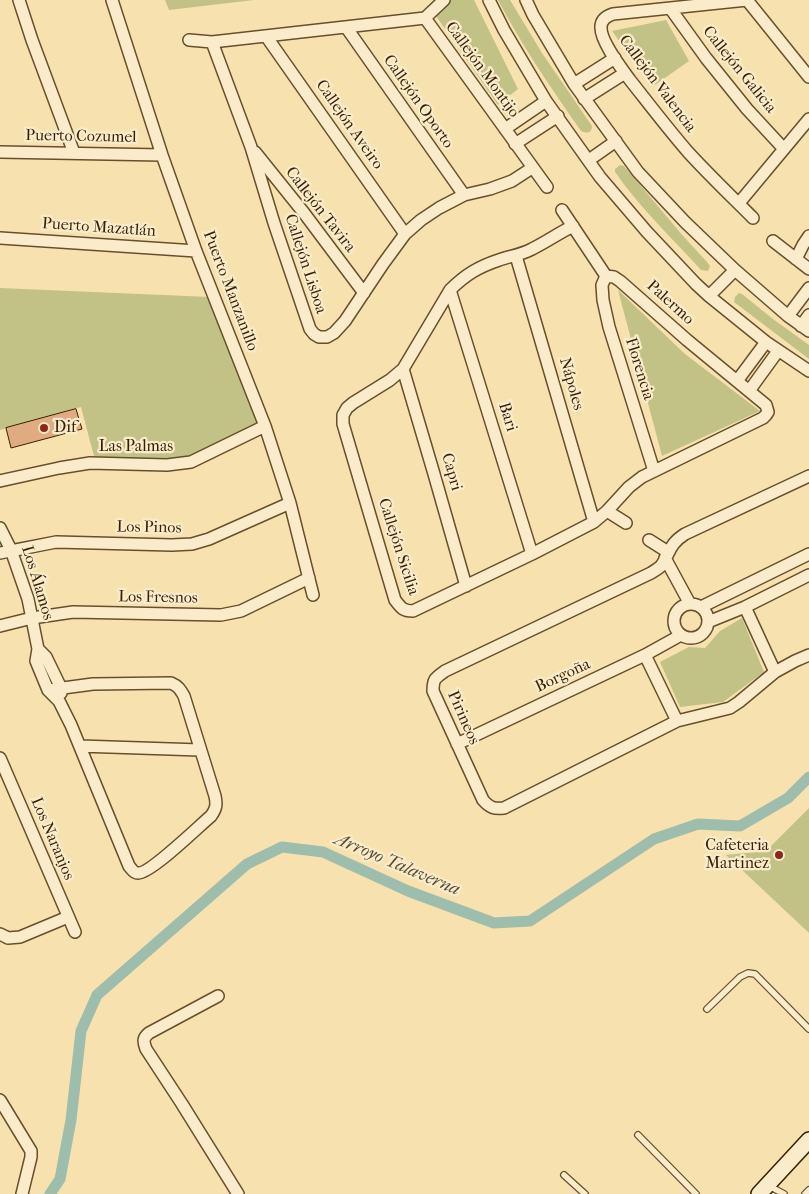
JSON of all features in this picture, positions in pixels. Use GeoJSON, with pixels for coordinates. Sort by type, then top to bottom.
{"type":"FeatureCollection","features":[{"type":"Feature","properties":{"kind":"street"},"geometry":{"type":"LineString","coordinates":[[19,0],[74,153]]}},
{"type":"Feature","properties":{"kind":"street","name":"Puerto Manzanillo"},"geometry":{"type":"LineString","coordinates":[[112,0],[162,155],[196,251],[265,426],[290,503],[313,595]]}},
{"type":"Feature","properties":{"kind":"street"},"geometry":{"type":"LineString","coordinates":[[425,18],[444,0]]}},
{"type":"Feature","properties":{"kind":"street"},"geometry":{"type":"LineString","coordinates":[[489,0],[504,30],[546,101],[600,177],[647,232],[709,296],[766,342],[809,371]]}},
{"type":"Feature","properties":{"kind":"street"},"geometry":{"type":"LineString","coordinates":[[526,0],[574,84],[638,172],[685,222],[735,270],[788,316],[805,328],[809,315]]}},
{"type":"Feature","properties":{"kind":"street"},"geometry":{"type":"LineString","coordinates":[[747,0],[809,77]]}},
{"type":"Feature","properties":{"kind":"street","name":"Callejón Valencia"},"geometry":{"type":"LineString","coordinates":[[747,0],[613,14],[605,18],[601,24],[601,33],[625,73],[652,109],[689,152],[754,218]]}},
{"type":"Feature","properties":{"kind":"street","name":"Callejón Galicia"},"geometry":{"type":"LineString","coordinates":[[670,8],[747,109],[784,150]]}},
{"type":"Feature","properties":{"kind":"street","name":"Callejón Montijo"},"geometry":{"type":"LineString","coordinates":[[189,40],[212,42],[425,18],[547,187]]}},
{"type":"Feature","properties":{"kind":"street","name":"Callejón Oporto"},"geometry":{"type":"LineString","coordinates":[[346,27],[464,195]]}},
{"type":"Feature","properties":{"kind":"street","name":"Callejón Aveiro"},"geometry":{"type":"LineString","coordinates":[[266,36],[405,234]]}},
{"type":"Feature","properties":{"kind":"street","name":"Callejón Lisboa"},"geometry":{"type":"LineString","coordinates":[[212,42],[251,147],[310,329],[319,337],[327,337],[334,333],[346,321],[405,234],[421,220],[464,195],[490,189],[512,180],[532,168]]}},
{"type":"Feature","properties":{"kind":"street"},"geometry":{"type":"LineString","coordinates":[[574,84],[615,58]]}},
{"type":"Feature","properties":{"kind":"street"},"geometry":{"type":"LineString","coordinates":[[584,98],[625,73]]}},
{"type":"Feature","properties":{"kind":"street"},"geometry":{"type":"LineString","coordinates":[[505,129],[546,101]]}},
{"type":"Feature","properties":{"kind":"street"},"geometry":{"type":"LineString","coordinates":[[516,144],[558,116]]}},
{"type":"Feature","properties":{"kind":"street"},"geometry":{"type":"LineString","coordinates":[[739,204],[809,119]]}},
{"type":"Feature","properties":{"kind":"street"},"geometry":{"type":"LineString","coordinates":[[589,160],[616,141]]}},
{"type":"Feature","properties":{"kind":"street","name":"Callejón Tavira"},"geometry":{"type":"LineString","coordinates":[[251,147],[304,213],[364,293]]}},
{"type":"Feature","properties":{"kind":"street","name":"Puerto Cozumel"},"geometry":{"type":"LineString","coordinates":[[0,152],[162,155]]}},
{"type":"Feature","properties":{"kind":"street","name":"Palermo"},"geometry":{"type":"LineString","coordinates":[[562,210],[606,276],[620,280],[687,340],[766,406],[768,412]]}},
{"type":"Feature","properties":{"kind":"street","name":"Callejón Sicilia"},"geometry":{"type":"LineString","coordinates":[[573,226],[532,249],[476,269],[460,280],[450,290],[403,368],[390,380],[353,403],[343,415],[349,443],[395,600],[400,607],[406,611],[413,611],[594,522],[629,487],[642,478],[763,418],[768,412]]}},
{"type":"Feature","properties":{"kind":"street"},"geometry":{"type":"LineString","coordinates":[[796,259],[802,245],[809,236]]}},
{"type":"Feature","properties":{"kind":"street","name":"Puerto Mazatlán"},"geometry":{"type":"LineString","coordinates":[[0,238],[196,251]]}},
{"type":"Feature","properties":{"kind":"street"},"geometry":{"type":"LineString","coordinates":[[773,240],[809,269]]}},
{"type":"Feature","properties":{"kind":"street","name":"Nápoles"},"geometry":{"type":"LineString","coordinates":[[516,256],[594,522]]}},
{"type":"Feature","properties":{"kind":"street"},"geometry":{"type":"LineString","coordinates":[[709,296],[735,270]]}},
{"type":"Feature","properties":{"kind":"street","name":"Florencia"},"geometry":{"type":"LineString","coordinates":[[606,276],[602,285],[609,327],[654,471]]}},
{"type":"Feature","properties":{"kind":"street"},"geometry":{"type":"LineString","coordinates":[[788,316],[809,288]]}},
{"type":"Feature","properties":{"kind":"street","name":"Bari"},"geometry":{"type":"LineString","coordinates":[[450,290],[532,554]]}},
{"type":"Feature","properties":{"kind":"street"},"geometry":{"type":"LineString","coordinates":[[737,381],[766,342]]}},
{"type":"Feature","properties":{"kind":"street"},"geometry":{"type":"LineString","coordinates":[[749,391],[778,351]]}},
{"type":"Feature","properties":{"kind":"street","name":"Capri"},"geometry":{"type":"LineString","coordinates":[[403,368],[466,586]]}},
{"type":"Feature","properties":{"kind":"street","name":"Las Palmas"},"geometry":{"type":"LineString","coordinates":[[0,482],[59,468],[90,463],[167,465],[191,462],[265,426]]}},
{"type":"Feature","properties":{"kind":"street","name":"Pirineos"},"geometry":{"type":"LineString","coordinates":[[809,476],[685,534],[671,546],[660,567],[651,573],[445,671],[436,677],[433,683],[433,691],[483,800],[495,809],[504,808],[677,721],[730,708],[775,672],[794,661],[809,656]]}},
{"type":"Feature","properties":{"kind":"street","name":"Los Pinos"},"geometry":{"type":"LineString","coordinates":[[5,552],[56,542],[192,544],[210,539],[290,503]]}},
{"type":"Feature","properties":{"kind":"street"},"geometry":{"type":"LineString","coordinates":[[607,511],[626,523]]}},
{"type":"Feature","properties":{"kind":"street","name":"Los Álamos"},"geometry":{"type":"LineString","coordinates":[[0,528],[5,552],[28,599],[38,649],[36,661],[48,690]]}},
{"type":"Feature","properties":{"kind":"street"},"geometry":{"type":"LineString","coordinates":[[649,540],[667,555],[695,605],[705,611],[708,622],[706,628],[703,633],[692,638],[682,635],[675,627],[674,617],[680,608],[695,605],[809,554]]}},
{"type":"Feature","properties":{"kind":"street"},"geometry":{"type":"LineString","coordinates":[[708,622],[745,607],[809,576]]}},
{"type":"Feature","properties":{"kind":"street","name":"Los Fresnos"},"geometry":{"type":"LineString","coordinates":[[0,626],[32,618],[73,612],[221,615],[241,611],[309,578]]}},
{"type":"Feature","properties":{"kind":"street"},"geometry":{"type":"LineString","coordinates":[[745,607],[775,672]]}},
{"type":"Feature","properties":{"kind":"street","name":"Borgoña"},"geometry":{"type":"LineString","coordinates":[[457,744],[645,656],[682,635]]}},
{"type":"Feature","properties":{"kind":"street"},"geometry":{"type":"LineString","coordinates":[[38,649],[46,657],[62,688],[60,701]]}},
{"type":"Feature","properties":{"kind":"street"},"geometry":{"type":"LineString","coordinates":[[645,656],[677,721]]}},
{"type":"Feature","properties":{"kind":"street"},"geometry":{"type":"LineString","coordinates":[[171,683],[176,685],[184,696],[215,796],[217,805],[211,816],[146,871],[134,872],[129,866],[60,701],[48,690],[93,684],[171,683]]}},
{"type":"Feature","properties":{"kind":"street"},"geometry":{"type":"LineString","coordinates":[[80,746],[200,750]]}},
{"type":"Feature","properties":{"kind":"street","name":"Los Naranjos"},"geometry":{"type":"LineString","coordinates":[[0,760],[75,932]]}},
{"type":"Feature","properties":{"kind":"street"},"geometry":{"type":"LineString","coordinates":[[0,934],[8,938],[20,937],[68,916]]}},
{"type":"Feature","properties":{"kind":"street"},"geometry":{"type":"LineString","coordinates":[[218,996],[150,1033],[144,1037],[143,1042],[238,1194]]}},
{"type":"Feature","properties":{"kind":"street"},"geometry":{"type":"LineString","coordinates":[[0,1100],[31,1151],[22,1194]]}},
{"type":"Feature","properties":{"kind":"street"},"geometry":{"type":"LineString","coordinates":[[763,1190],[809,1140]]}},
{"type":"Feature","properties":{"kind":"lane"},"geometry":{"type":"LineString","coordinates":[[707,1009],[740,977],[748,973],[754,974],[809,1029]]}},
{"type":"Feature","properties":{"kind":"lane"},"geometry":{"type":"LineString","coordinates":[[638,1135],[696,1194]]}},
{"type":"Feature","properties":{"kind":"lane"},"geometry":{"type":"LineString","coordinates":[[564,1174],[585,1194]]}},
{"type":"Feature","properties":{"kind":"lane"},"geometry":{"type":"LineString","coordinates":[[763,1190],[784,1194]]}},
{"type":"Feature","properties":{"kind":"lane"},"geometry":{"type":"LineString","coordinates":[[805,1194],[809,1190]]}},
{"type":"Feature","properties":{"kind":"shaded area"},"geometry":{"type":"Polygon","coordinates":[[[165,0],[254,0],[169,10],[165,0]]]}},
{"type":"Feature","properties":{"kind":"shaded area"},"geometry":{"type":"Polygon","coordinates":[[[451,0],[474,0],[518,89],[498,105],[436,16],[451,0]]]}},
{"type":"Feature","properties":{"kind":"shaded area"},"geometry":{"type":"Polygon","coordinates":[[[498,0],[510,0],[542,53],[592,126],[590,131],[587,133],[581,131],[527,50],[498,0]]]}},
{"type":"Feature","properties":{"kind":"shaded area"},"geometry":{"type":"Polygon","coordinates":[[[666,20],[689,61],[652,87],[612,31],[666,20]]]}},
{"type":"Feature","properties":{"kind":"shaded area"},"geometry":{"type":"Polygon","coordinates":[[[620,165],[624,166],[707,262],[710,266],[708,271],[701,270],[635,198],[615,172],[615,169],[620,165]]]}},
{"type":"Feature","properties":{"kind":"shaded area"},"geometry":{"type":"Polygon","coordinates":[[[0,288],[210,297],[259,425],[193,459],[168,462],[95,460],[81,407],[0,430],[0,288]]]}},
{"type":"Feature","properties":{"kind":"shaded area"},"geometry":{"type":"Polygon","coordinates":[[[618,290],[685,354],[760,411],[662,456],[618,290]]]}},
{"type":"Feature","properties":{"kind":"shaded area"},"geometry":{"type":"Polygon","coordinates":[[[739,293],[809,345],[809,359],[734,302],[735,297],[739,293]]]}},
{"type":"Feature","properties":{"kind":"shaded area"},"geometry":{"type":"Polygon","coordinates":[[[742,618],[764,672],[723,702],[680,707],[660,662],[689,647],[705,648],[720,631],[742,618]]]}},
{"type":"Feature","properties":{"kind":"shaded area"},"geometry":{"type":"Polygon","coordinates":[[[809,808],[809,933],[726,855],[766,851],[809,808]]]}},
{"type":"Feature","properties":{"kind":"building","name":"Dif"},"geometry":{"type":"Polygon","coordinates":[[[76,409],[82,429],[11,448],[6,428],[76,409]]]}},
{"type":"Feature","properties":{"kind":"waterway","name":"Arroyo Talaverna"},"geometry":{"type":"LineString","coordinates":[[50,1194],[60,1179],[71,1120],[81,1031],[97,995],[247,864],[282,847],[323,852],[408,891],[494,923],[530,921],[654,839],[698,824],[740,826],[788,798],[809,777]]}},
{"type":"Feature","properties":{"kind":"place","name":"Dif"},"geometry":{"type":"Point","coordinates":[44,428]}},
{"type":"Feature","properties":{"kind":"place","name":"Cafeteria Martinez"},"geometry":{"type":"Point","coordinates":[779,855]}}]}
